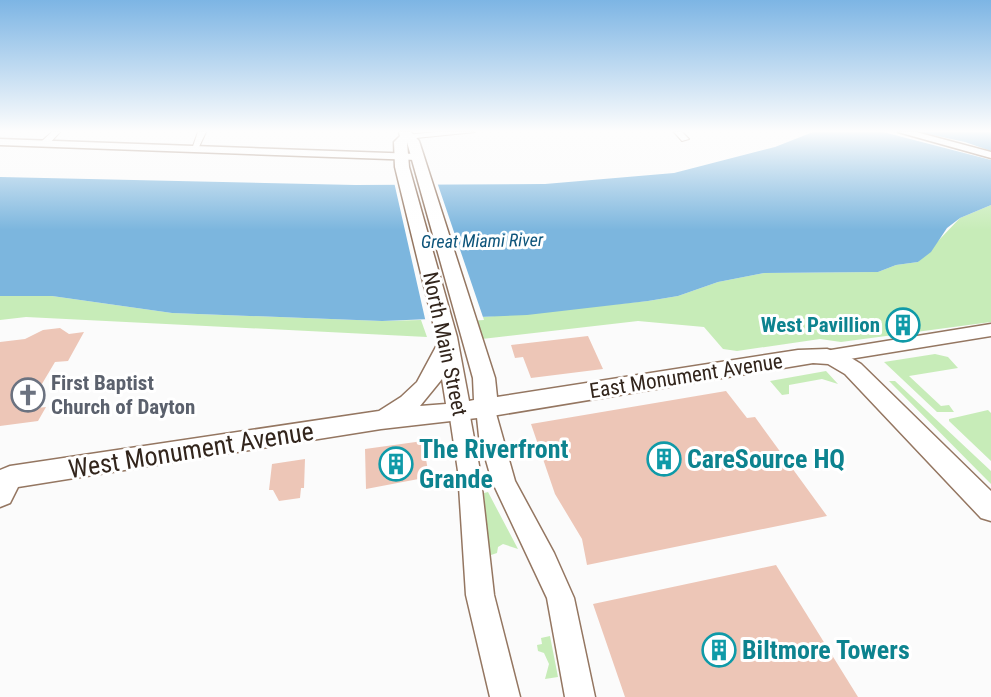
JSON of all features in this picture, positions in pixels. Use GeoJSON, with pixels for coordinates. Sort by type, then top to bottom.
{"type":"FeatureCollection","features":[{"type":"Feature","properties":{"kind":"main road","name":"North Main Street"},"geometry":{"type":"LineString","coordinates":[[411,165],[473,337],[484,378],[488,433],[500,479],[556,587],[580,697]]}},
{"type":"Feature","properties":{"kind":"main road","name":"North Main Street"},"geometry":{"type":"LineString","coordinates":[[411,165],[447,340],[468,461],[480,595],[505,697]]}},
{"type":"Feature","properties":{"kind":"main road","name":"East Monument Avenue"},"geometry":{"type":"LineString","coordinates":[[381,420],[486,408],[798,357],[831,356],[991,330]]}},
{"type":"Feature","properties":{"kind":"main road"},"geometry":{"type":"LineString","coordinates":[[381,420],[423,393],[433,379],[447,340]]}},
{"type":"Feature","properties":{"kind":"main road"},"geometry":{"type":"LineString","coordinates":[[831,356],[853,369],[991,510]]}},
{"type":"Feature","properties":{"kind":"main road","name":"West Monument Avenue"},"geometry":{"type":"LineString","coordinates":[[3,484],[381,420]]}},
{"type":"Feature","properties":{"kind":"green space"},"geometry":{"type":"Polygon","coordinates":[[[991,205],[991,322],[841,342],[820,339],[737,351],[723,349],[704,327],[638,321],[482,339],[474,318],[648,301],[678,296],[718,282],[764,273],[878,272],[896,265],[918,262],[960,218],[991,205]]]}},
{"type":"Feature","properties":{"kind":"green space"},"geometry":{"type":"Polygon","coordinates":[[[0,296],[52,296],[172,313],[382,321],[421,320],[427,337],[26,317],[0,320],[0,296]]]}},
{"type":"Feature","properties":{"kind":"green space"},"geometry":{"type":"Polygon","coordinates":[[[935,354],[948,357],[958,368],[909,376],[941,406],[949,405],[954,412],[937,412],[884,362],[935,354]]]}},
{"type":"Feature","properties":{"kind":"green space"},"geometry":{"type":"Polygon","coordinates":[[[826,371],[838,384],[822,379],[789,385],[789,394],[782,395],[770,381],[826,371]]]}},
{"type":"Feature","properties":{"kind":"green space"},"geometry":{"type":"Polygon","coordinates":[[[889,381],[895,381],[991,471],[991,484],[889,381]]]}},
{"type":"Feature","properties":{"kind":"green space"},"geometry":{"type":"Polygon","coordinates":[[[988,410],[991,413],[991,461],[949,421],[949,419],[988,410]]]}},
{"type":"Feature","properties":{"kind":"green space"},"geometry":{"type":"Polygon","coordinates":[[[488,492],[518,549],[503,544],[498,547],[497,553],[488,556],[484,493],[488,492]]]}},
{"type":"Feature","properties":{"kind":"green space"},"geometry":{"type":"Polygon","coordinates":[[[550,636],[558,677],[545,679],[549,664],[544,653],[538,651],[537,645],[542,644],[541,638],[550,636]]]}},
{"type":"Feature","properties":{"kind":"water","name":"Great Miami River"},"geometry":{"type":"Polygon","coordinates":[[[707,165],[991,165],[991,205],[960,218],[947,228],[931,252],[918,262],[896,265],[878,272],[764,273],[718,282],[678,296],[527,315],[382,321],[172,313],[52,296],[0,296],[0,177],[355,185],[545,184],[674,173],[707,165]]]}},
{"type":"Feature","properties":{"kind":"pier"},"geometry":{"type":"Polygon","coordinates":[[[394,182],[437,182],[484,320],[426,323],[394,182]]]}},
{"type":"Feature","properties":{"kind":"building"},"geometry":{"type":"Polygon","coordinates":[[[60,328],[69,334],[84,332],[68,361],[55,362],[27,409],[46,407],[38,421],[0,426],[0,342],[25,339],[43,330],[60,328]]]}},
{"type":"Feature","properties":{"kind":"building"},"geometry":{"type":"Polygon","coordinates":[[[588,336],[603,369],[531,378],[523,357],[515,358],[511,345],[588,336]]]}},
{"type":"Feature","properties":{"kind":"building","name":"CareSource HQ"},"geometry":{"type":"Polygon","coordinates":[[[726,391],[747,418],[755,417],[827,516],[587,565],[582,539],[555,494],[531,424],[726,391]]]}},
{"type":"Feature","properties":{"kind":"building","name":"The Riverfront Grande"},"geometry":{"type":"Polygon","coordinates":[[[423,441],[429,477],[366,489],[365,449],[423,441]]]}},
{"type":"Feature","properties":{"kind":"building"},"geometry":{"type":"Polygon","coordinates":[[[305,459],[304,488],[301,488],[300,498],[279,501],[273,490],[269,490],[272,464],[305,459]]]}},
{"type":"Feature","properties":{"kind":"building","name":"Biltmore Towers"},"geometry":{"type":"Polygon","coordinates":[[[776,565],[858,697],[625,697],[593,604],[776,565]]]}},
{"type":"Feature","properties":{"kind":"place","name":"West Pavillion"},"geometry":{"type":"Point","coordinates":[903,325]}},
{"type":"Feature","properties":{"kind":"place","name":"First Baptist Church of Dayton"},"geometry":{"type":"Point","coordinates":[28,395]}},
{"type":"Feature","properties":{"kind":"place","name":"CareSource HQ"},"geometry":{"type":"Point","coordinates":[664,459]}},
{"type":"Feature","properties":{"kind":"place","name":"The Riverfront Grande"},"geometry":{"type":"Point","coordinates":[396,464]}},
{"type":"Feature","properties":{"kind":"place","name":"Biltmore Towers"},"geometry":{"type":"Point","coordinates":[719,650]}}]}
